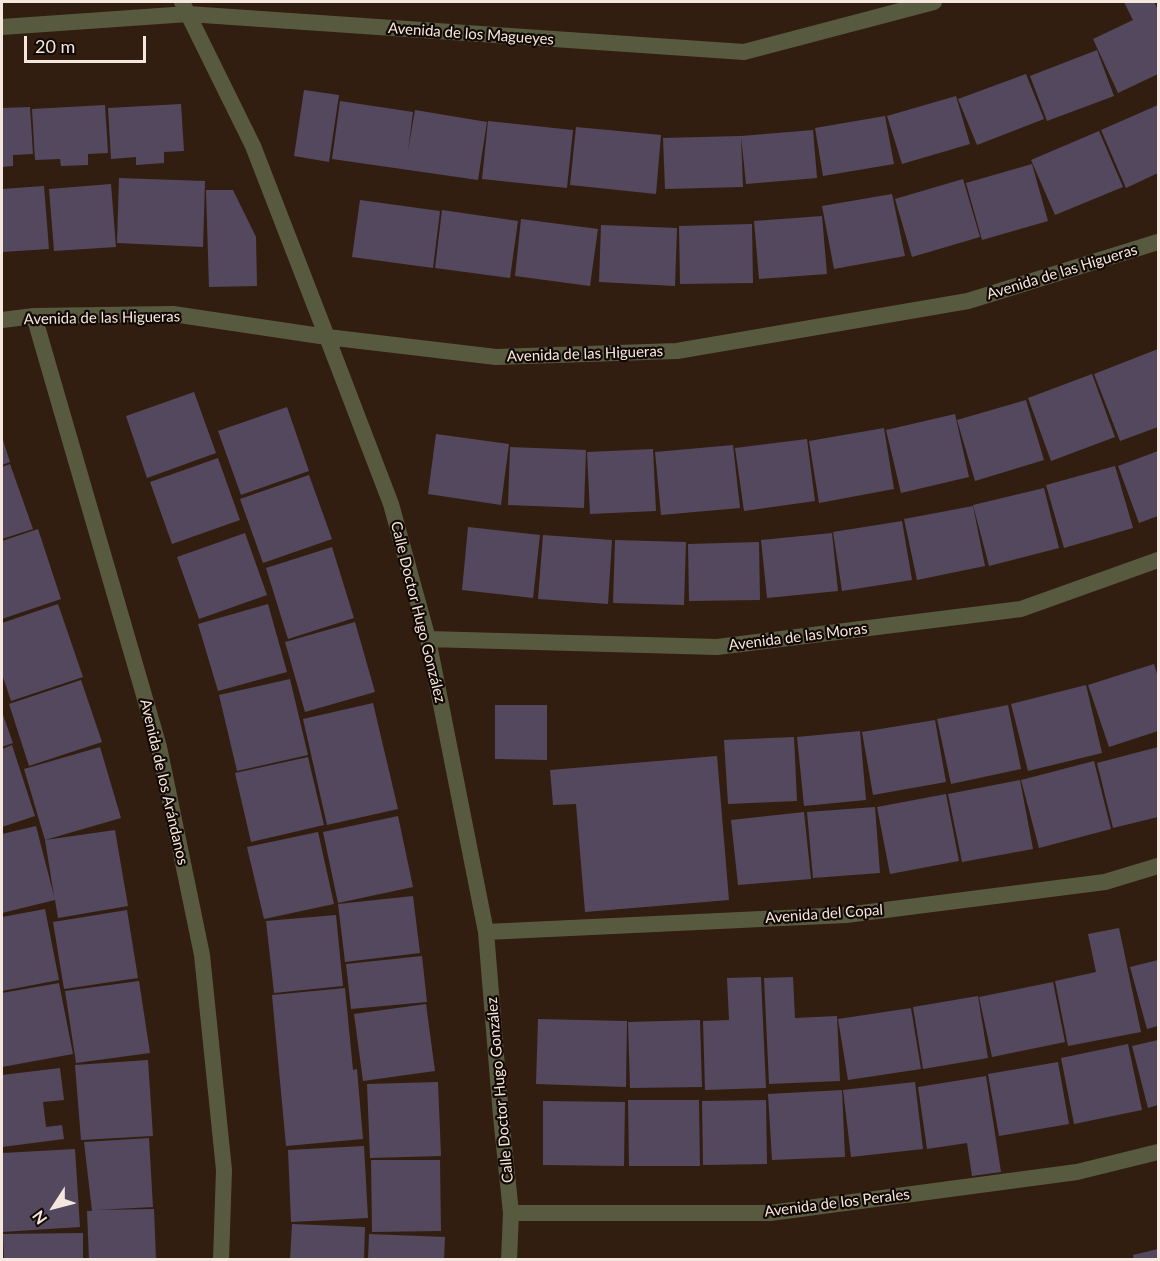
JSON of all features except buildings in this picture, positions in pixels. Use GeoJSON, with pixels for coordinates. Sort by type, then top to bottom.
{"type":"FeatureCollection","features":[{"type":"Feature","properties":{"kind":"street","name":"Avenida de los Magueyes"},"geometry":{"type":"LineString","coordinates":[[2,27],[185,8],[744,52],[934,2]]}},
{"type":"Feature","properties":{"kind":"street","name":"Calle Doctor Hugo González"},"geometry":{"type":"LineString","coordinates":[[185,8],[253,146],[327,337],[391,504],[428,639],[486,932],[501,1116],[512,1213],[509,1260]]}},
{"type":"Feature","properties":{"kind":"street","name":"Avenida de las Higueras"},"geometry":{"type":"LineString","coordinates":[[2,320],[34,316],[173,314],[327,337],[496,357],[677,351],[968,301],[1158,242]]}},
{"type":"Feature","properties":{"kind":"street","name":"Avenida de los Arándanos"},"geometry":{"type":"LineString","coordinates":[[34,316],[159,747],[202,955],[224,1170],[221,1260]]}},
{"type":"Feature","properties":{"kind":"street","name":"Avenida de las Moras"},"geometry":{"type":"LineString","coordinates":[[428,639],[717,647],[1021,609],[1158,560]]}},
{"type":"Feature","properties":{"kind":"street","name":"Avenida del Copal"},"geometry":{"type":"LineString","coordinates":[[486,932],[846,915],[1105,882],[1158,866]]}},
{"type":"Feature","properties":{"kind":"street","name":"Avenida de los Perales"},"geometry":{"type":"LineString","coordinates":[[512,1213],[770,1213],[1077,1172],[1158,1152]]}}]}
